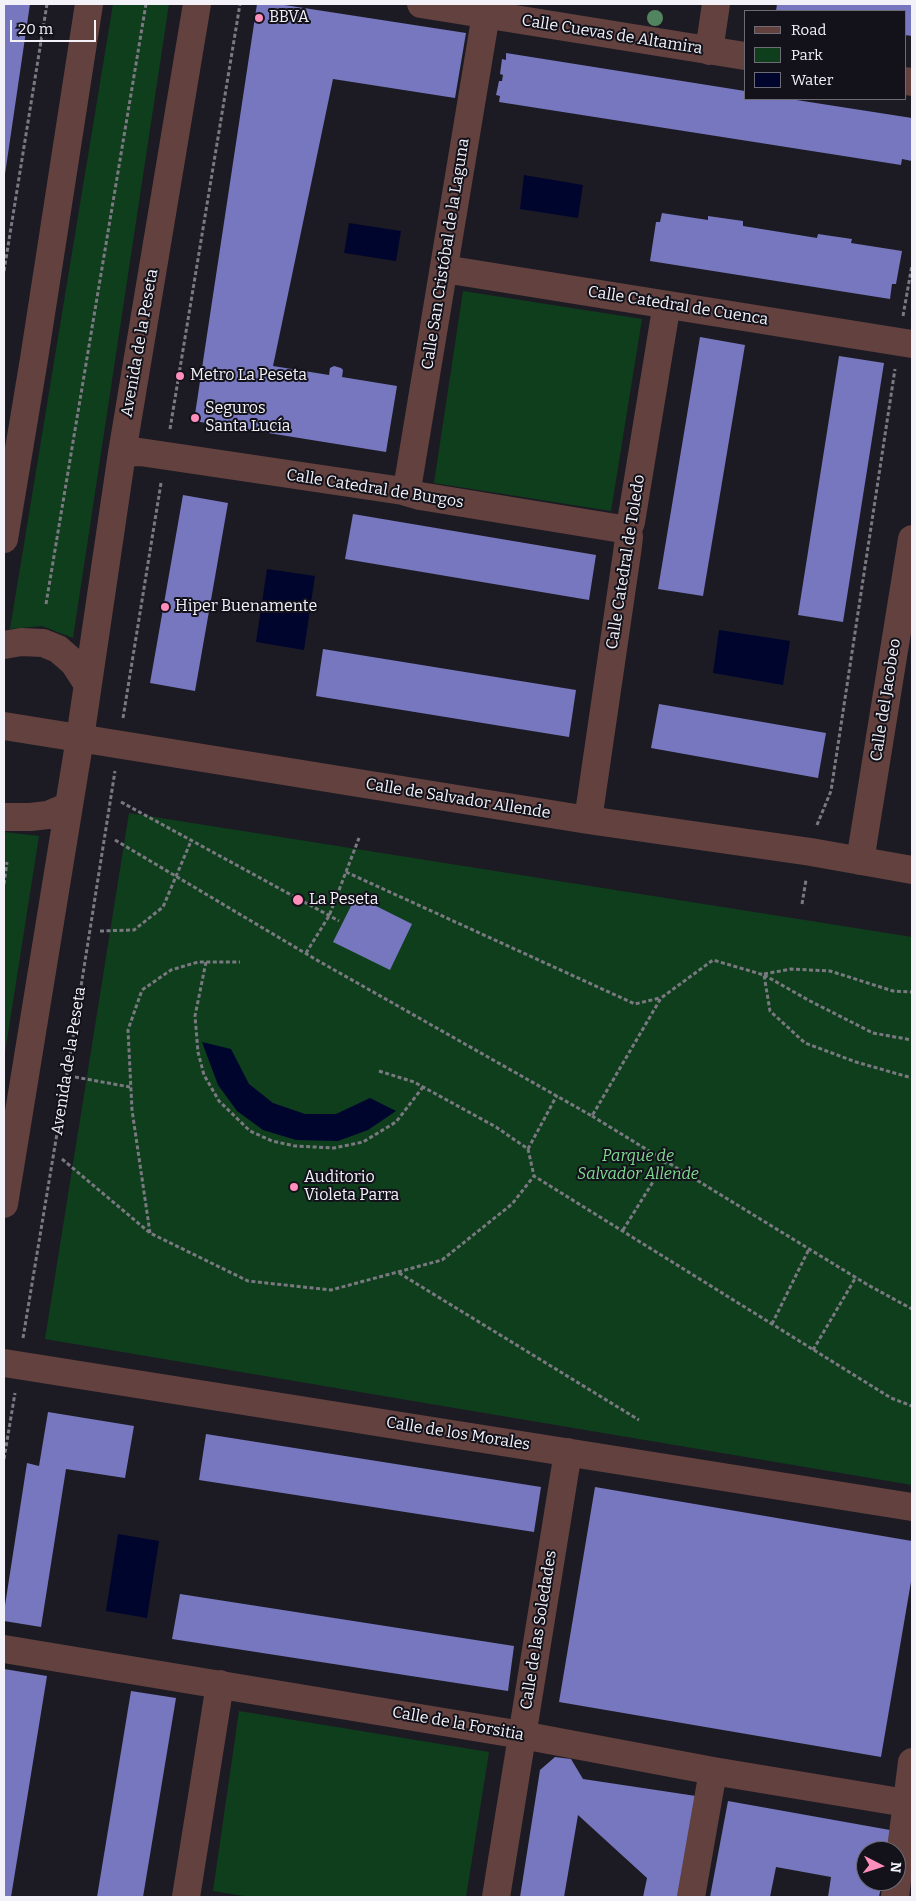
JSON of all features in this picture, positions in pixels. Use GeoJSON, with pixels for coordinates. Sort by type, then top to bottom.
{"type":"FeatureCollection","features":[{"type":"Feature","properties":{"kind":"street"},"geometry":{"type":"LineString","coordinates":[[4,539],[89,4]]}},
{"type":"Feature","properties":{"kind":"street","name":"Avenida de la Peseta"},"geometry":{"type":"LineString","coordinates":[[4,1204],[67,808],[80,738],[122,453],[197,4]]}},
{"type":"Feature","properties":{"kind":"street","name":"Calle Cuevas de Altamira"},"geometry":{"type":"LineString","coordinates":[[421,4],[744,56]]}},
{"type":"Feature","properties":{"kind":"street"},"geometry":{"type":"LineString","coordinates":[[709,51],[716,4]]}},
{"type":"Feature","properties":{"kind":"street","name":"Calle San Cristóbal de la Laguna"},"geometry":{"type":"LineString","coordinates":[[411,493],[408,483],[441,276],[444,269],[446,245],[486,14]]}},
{"type":"Feature","properties":{"kind":"street","name":"Calle Catedral de Cuenca"},"geometry":{"type":"LineString","coordinates":[[444,269],[662,304],[904,352]]}},
{"type":"Feature","properties":{"kind":"street","name":"Calle Catedral de Toledo"},"geometry":{"type":"LineString","coordinates":[[588,820],[627,553],[628,530],[631,522],[665,315],[662,304]]}},
{"type":"Feature","properties":{"kind":"street","name":"Calle Catedral de Burgos"},"geometry":{"type":"LineString","coordinates":[[122,453],[140,452],[411,493],[628,530]]}},
{"type":"Feature","properties":{"kind":"street","name":"Calle del Jacobeo"},"geometry":{"type":"LineString","coordinates":[[860,861],[912,540]]}},
{"type":"Feature","properties":{"kind":"street"},"geometry":{"type":"LineString","coordinates":[[4,646],[21,642],[43,643],[58,649],[74,663],[87,683]]}},
{"type":"Feature","properties":{"kind":"street","name":"Calle de Salvador Allende"},"geometry":{"type":"LineString","coordinates":[[4,726],[588,820],[811,852],[912,870]]}},
{"type":"Feature","properties":{"kind":"street"},"geometry":{"type":"LineString","coordinates":[[4,817],[48,815],[67,808]]}},
{"type":"Feature","properties":{"kind":"street","name":"Calle de los Morales"},"geometry":{"type":"LineString","coordinates":[[13,1355],[568,1452],[912,1507]]}},
{"type":"Feature","properties":{"kind":"street","name":"Calle de las Soledades"},"geometry":{"type":"LineString","coordinates":[[496,1897],[568,1452]]}},
{"type":"Feature","properties":{"kind":"street","name":"Calle de la Forsitia"},"geometry":{"type":"LineString","coordinates":[[4,1649],[522,1735],[713,1771],[909,1804]]}},
{"type":"Feature","properties":{"kind":"street"},"geometry":{"type":"LineString","coordinates":[[186,1897],[220,1684]]}},
{"type":"Feature","properties":{"kind":"street"},"geometry":{"type":"LineString","coordinates":[[895,1897],[909,1804],[912,1762]]}},
{"type":"Feature","properties":{"kind":"street"},"geometry":{"type":"LineString","coordinates":[[691,1897],[713,1771]]}},
{"type":"Feature","properties":{"kind":"path"},"geometry":{"type":"LineString","coordinates":[[4,271],[47,4]]}},
{"type":"Feature","properties":{"kind":"path"},"geometry":{"type":"LineString","coordinates":[[46,604],[146,4]]}},
{"type":"Feature","properties":{"kind":"path"},"geometry":{"type":"LineString","coordinates":[[169,435],[240,4]]}},
{"type":"Feature","properties":{"kind":"path"},"geometry":{"type":"LineString","coordinates":[[903,318],[912,264]]}},
{"type":"Feature","properties":{"kind":"path"},"geometry":{"type":"LineString","coordinates":[[816,827],[831,790],[904,352]]}},
{"type":"Feature","properties":{"kind":"path"},"geometry":{"type":"LineString","coordinates":[[124,715],[162,476]]}},
{"type":"Feature","properties":{"kind":"path","name":"Avenida de la Peseta"},"geometry":{"type":"LineString","coordinates":[[13,1355],[74,1031],[114,775]]}},
{"type":"Feature","properties":{"kind":"path"},"geometry":{"type":"LineString","coordinates":[[121,802],[339,921]]}},
{"type":"Feature","properties":{"kind":"path"},"geometry":{"type":"LineString","coordinates":[[306,953],[329,916],[359,838]]}},
{"type":"Feature","properties":{"kind":"path"},"geometry":{"type":"LineString","coordinates":[[115,840],[306,953],[557,1095],[856,1278],[912,1309]]}},
{"type":"Feature","properties":{"kind":"path"},"geometry":{"type":"LineString","coordinates":[[100,931],[134,930],[163,907],[191,841]]}},
{"type":"Feature","properties":{"kind":"path"},"geometry":{"type":"LineString","coordinates":[[4,884],[7,862]]}},
{"type":"Feature","properties":{"kind":"path"},"geometry":{"type":"LineString","coordinates":[[346,872],[635,1004],[661,998],[713,960],[764,974],[810,1001],[873,1032],[912,1040]]}},
{"type":"Feature","properties":{"kind":"path"},"geometry":{"type":"LineString","coordinates":[[802,904],[806,880]]}},
{"type":"Feature","properties":{"kind":"path"},"geometry":{"type":"LineString","coordinates":[[150,1233],[132,1110],[128,1030],[142,990],[171,970],[198,962],[240,962]]}},
{"type":"Feature","properties":{"kind":"path"},"geometry":{"type":"LineString","coordinates":[[206,962],[195,1016],[198,1052],[204,1075],[219,1101],[250,1131],[272,1141],[295,1146],[334,1148],[363,1142],[396,1122],[423,1087]]}},
{"type":"Feature","properties":{"kind":"path"},"geometry":{"type":"LineString","coordinates":[[764,974],[792,969],[830,971],[893,991],[912,992]]}},
{"type":"Feature","properties":{"kind":"path"},"geometry":{"type":"LineString","coordinates":[[764,974],[770,1011],[805,1043],[856,1062],[912,1078]]}},
{"type":"Feature","properties":{"kind":"path"},"geometry":{"type":"LineString","coordinates":[[592,1116],[661,998]]}},
{"type":"Feature","properties":{"kind":"path"},"geometry":{"type":"LineString","coordinates":[[379,1071],[414,1082],[496,1127],[528,1149]]}},
{"type":"Feature","properties":{"kind":"path"},"geometry":{"type":"LineString","coordinates":[[76,1077],[130,1087]]}},
{"type":"Feature","properties":{"kind":"path"},"geometry":{"type":"LineString","coordinates":[[557,1095],[528,1149],[534,1176],[891,1398],[912,1406]]}},
{"type":"Feature","properties":{"kind":"path"},"geometry":{"type":"LineString","coordinates":[[62,1159],[150,1233],[248,1281],[331,1290],[442,1260],[512,1204],[534,1176]]}},
{"type":"Feature","properties":{"kind":"path"},"geometry":{"type":"LineString","coordinates":[[623,1230],[666,1161]]}},
{"type":"Feature","properties":{"kind":"path"},"geometry":{"type":"LineString","coordinates":[[772,1324],[809,1249]]}},
{"type":"Feature","properties":{"kind":"path"},"geometry":{"type":"LineString","coordinates":[[398,1272],[639,1420]]}},
{"type":"Feature","properties":{"kind":"path"},"geometry":{"type":"LineString","coordinates":[[813,1350],[856,1278]]}},
{"type":"Feature","properties":{"kind":"path"},"geometry":{"type":"LineString","coordinates":[[4,1459],[15,1391]]}},
{"type":"Feature","properties":{"kind":"green space"},"geometry":{"type":"Polygon","coordinates":[[[113,4],[169,4],[73,638],[42,626],[10,629],[113,4]]]}},
{"type":"Feature","properties":{"kind":"green space"},"geometry":{"type":"Polygon","coordinates":[[[463,291],[642,319],[611,511],[434,483],[463,291]]]}},
{"type":"Feature","properties":{"kind":"green space","name":"Parque de Salvador Allende"},"geometry":{"type":"Polygon","coordinates":[[[129,813],[912,937],[912,1485],[45,1339],[129,813]]]}},
{"type":"Feature","properties":{"kind":"green space"},"geometry":{"type":"Polygon","coordinates":[[[4,832],[39,836],[4,1059],[4,832]]]}},
{"type":"Feature","properties":{"kind":"green space"},"geometry":{"type":"Polygon","coordinates":[[[239,1711],[489,1752],[466,1897],[250,1897],[213,1891],[239,1711]]]}},
{"type":"Feature","properties":{"kind":"water"},"geometry":{"type":"Polygon","coordinates":[[[524,175],[583,185],[578,218],[520,209],[524,175]]]}},
{"type":"Feature","properties":{"kind":"water"},"geometry":{"type":"Polygon","coordinates":[[[349,223],[401,231],[396,261],[344,253],[349,223]]]}},
{"type":"Feature","properties":{"kind":"water"},"geometry":{"type":"Polygon","coordinates":[[[267,569],[315,576],[304,650],[256,642],[267,569]]]}},
{"type":"Feature","properties":{"kind":"water"},"geometry":{"type":"Polygon","coordinates":[[[719,630],[790,641],[783,685],[713,673],[719,630]]]}},
{"type":"Feature","properties":{"kind":"water"},"geometry":{"type":"Polygon","coordinates":[[[202,1042],[231,1049],[249,1084],[273,1103],[305,1114],[336,1114],[370,1098],[396,1111],[368,1130],[338,1141],[296,1140],[263,1130],[237,1111],[218,1085],[202,1042]]]}},
{"type":"Feature","properties":{"kind":"water"},"geometry":{"type":"Polygon","coordinates":[[[118,1534],[159,1541],[147,1618],[106,1611],[118,1534]]]}},
{"type":"Feature","properties":{"kind":"building"},"geometry":{"type":"Polygon","coordinates":[[[4,4],[30,4],[5,174],[4,174],[4,4]]]}},
{"type":"Feature","properties":{"kind":"building"},"geometry":{"type":"Polygon","coordinates":[[[257,4],[278,4],[466,33],[455,98],[333,79],[273,366],[329,375],[330,368],[334,366],[343,370],[342,377],[397,386],[386,452],[194,421],[257,4]]]}},
{"type":"Feature","properties":{"kind":"building"},"geometry":{"type":"Polygon","coordinates":[[[777,4],[912,4],[912,36],[906,35],[906,10],[776,10],[777,4]]]}},
{"type":"Feature","properties":{"kind":"building"},"geometry":{"type":"Polygon","coordinates":[[[506,53],[744,91],[744,100],[796,100],[912,118],[912,161],[902,159],[901,165],[499,102],[500,96],[496,95],[499,81],[502,81],[503,75],[500,74],[502,59],[506,60],[506,53]]]}},
{"type":"Feature","properties":{"kind":"building"},"geometry":{"type":"Polygon","coordinates":[[[662,213],[708,220],[708,216],[743,221],[743,226],[817,238],[818,234],[852,239],[851,243],[902,251],[896,284],[892,284],[890,299],[650,261],[656,222],[660,222],[662,213]]]}},
{"type":"Feature","properties":{"kind":"building"},"geometry":{"type":"Polygon","coordinates":[[[700,337],[745,345],[703,596],[658,589],[700,337]]]}},
{"type":"Feature","properties":{"kind":"building"},"geometry":{"type":"Polygon","coordinates":[[[839,356],[884,363],[843,622],[798,615],[839,356]]]}},
{"type":"Feature","properties":{"kind":"building"},"geometry":{"type":"Polygon","coordinates":[[[183,495],[228,503],[195,691],[150,683],[183,495]]]}},
{"type":"Feature","properties":{"kind":"building"},"geometry":{"type":"Polygon","coordinates":[[[353,514],[596,555],[589,600],[345,559],[353,514]]]}},
{"type":"Feature","properties":{"kind":"building"},"geometry":{"type":"Polygon","coordinates":[[[323,649],[576,690],[569,737],[316,696],[323,649]]]}},
{"type":"Feature","properties":{"kind":"building"},"geometry":{"type":"Polygon","coordinates":[[[659,704],[826,733],[818,778],[651,748],[659,704]]]}},
{"type":"Feature","properties":{"kind":"building"},"geometry":{"type":"Polygon","coordinates":[[[356,896],[412,924],[390,970],[333,942],[356,896]]]}},
{"type":"Feature","properties":{"kind":"building"},"geometry":{"type":"Polygon","coordinates":[[[48,1412],[134,1426],[125,1478],[66,1469],[41,1627],[4,1621],[4,1612],[27,1463],[39,1466],[48,1412]]]}},
{"type":"Feature","properties":{"kind":"building"},"geometry":{"type":"Polygon","coordinates":[[[206,1434],[541,1487],[534,1532],[199,1480],[206,1434]]]}},
{"type":"Feature","properties":{"kind":"building"},"geometry":{"type":"Polygon","coordinates":[[[595,1487],[912,1541],[912,1576],[881,1757],[559,1702],[595,1487]]]}},
{"type":"Feature","properties":{"kind":"building"},"geometry":{"type":"Polygon","coordinates":[[[180,1594],[514,1646],[508,1691],[172,1639],[180,1594]]]}},
{"type":"Feature","properties":{"kind":"building"},"geometry":{"type":"Polygon","coordinates":[[[4,1669],[47,1676],[11,1897],[4,1897],[4,1669]]]}},
{"type":"Feature","properties":{"kind":"building"},"geometry":{"type":"Polygon","coordinates":[[[131,1691],[176,1698],[143,1897],[97,1897],[131,1691]]]}},
{"type":"Feature","properties":{"kind":"building"},"geometry":{"type":"Polygon","coordinates":[[[555,1757],[571,1759],[583,1779],[696,1796],[681,1897],[643,1897],[647,1878],[578,1815],[564,1897],[520,1897],[540,1770],[555,1757]]]}},
{"type":"Feature","properties":{"kind":"building"},"geometry":{"type":"Polygon","coordinates":[[[728,1801],[890,1830],[888,1841],[856,1841],[856,1891],[880,1891],[879,1897],[828,1897],[831,1877],[776,1867],[770,1897],[710,1897],[728,1801]]]}},
{"type":"Feature","properties":{"kind":"place","name":"BBVA"},"geometry":{"type":"Point","coordinates":[259,18]}},
{"type":"Feature","properties":{"kind":"place","name":"Metro La Peseta"},"geometry":{"type":"Point","coordinates":[180,376]}},
{"type":"Feature","properties":{"kind":"place","name":"Seguros Santa Lucía"},"geometry":{"type":"Point","coordinates":[195,418]}},
{"type":"Feature","properties":{"kind":"place","name":"Hiper Buenamente"},"geometry":{"type":"Point","coordinates":[165,607]}},
{"type":"Feature","properties":{"kind":"place","name":"La Peseta"},"geometry":{"type":"Point","coordinates":[298,900]}},
{"type":"Feature","properties":{"kind":"place","name":"Auditorio Violeta Parra"},"geometry":{"type":"Point","coordinates":[294,1187]}}]}
